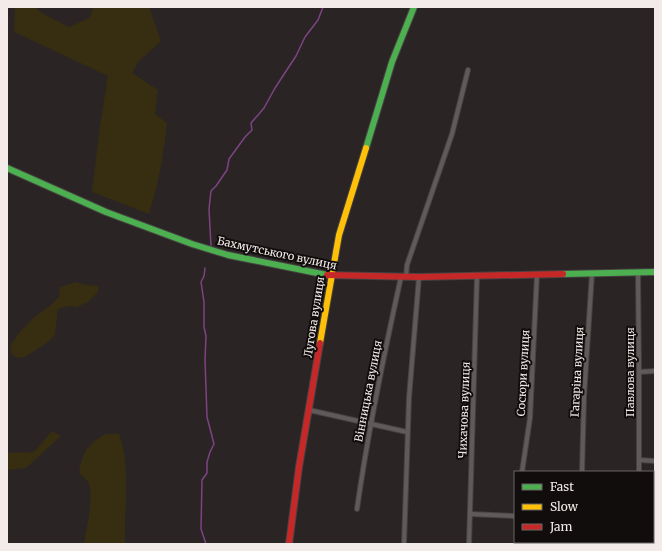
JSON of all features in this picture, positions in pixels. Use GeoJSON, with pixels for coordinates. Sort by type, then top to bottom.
{"type":"FeatureCollection","features":[{"type":"Feature","properties":{"kind":"main road","name":"Лугова вулиця"},"geometry":{"type":"LineString","coordinates":[[289,544],[309,410],[339,235],[392,62],[414,7]]}},
{"type":"Feature","properties":{"kind":"main road","name":"Бахмутського вулиця"},"geometry":{"type":"LineString","coordinates":[[7,168],[106,212],[192,244],[228,255],[331,276],[419,277],[655,272]]}},
{"type":"Feature","properties":{"kind":"street","name":"Вінницька вулиця"},"geometry":{"type":"LineString","coordinates":[[357,509],[381,366],[406,265],[452,134],[468,70]]}},
{"type":"Feature","properties":{"kind":"street","name":"Гагаріна вулиця"},"geometry":{"type":"LineString","coordinates":[[582,471],[584,397],[592,273]]}},
{"type":"Feature","properties":{"kind":"street","name":"Павлова вулиця"},"geometry":{"type":"LineString","coordinates":[[638,273],[639,471]]}},
{"type":"Feature","properties":{"kind":"street","name":"Сосюри вулиця"},"geometry":{"type":"LineString","coordinates":[[522,471],[530,418],[537,274]]}},
{"type":"Feature","properties":{"kind":"street","name":"Чихачова вулиця"},"geometry":{"type":"LineString","coordinates":[[469,544],[477,276]]}},
{"type":"Feature","properties":{"kind":"street"},"geometry":{"type":"LineString","coordinates":[[404,544],[408,398],[419,277]]}},
{"type":"Feature","properties":{"kind":"street"},"geometry":{"type":"LineString","coordinates":[[639,372],[655,371]]}},
{"type":"Feature","properties":{"kind":"street"},"geometry":{"type":"LineString","coordinates":[[309,410],[407,432]]}},
{"type":"Feature","properties":{"kind":"street"},"geometry":{"type":"LineString","coordinates":[[639,460],[655,460]]}},
{"type":"Feature","properties":{"kind":"street"},"geometry":{"type":"LineString","coordinates":[[470,514],[514,516]]}},
{"type":"Feature","properties":{"kind":"shaded area"},"geometry":{"type":"Polygon","coordinates":[[[15,7],[35,7],[42,13],[69,27],[89,18],[93,10],[92,7],[149,7],[161,41],[138,62],[132,73],[158,90],[155,114],[167,123],[160,169],[149,214],[92,192],[108,76],[14,32],[15,7]]]}},
{"type":"Feature","properties":{"kind":"shaded area"},"geometry":{"type":"Polygon","coordinates":[[[76,282],[86,285],[99,286],[98,292],[88,302],[77,307],[69,306],[58,309],[55,335],[48,342],[25,357],[18,358],[12,355],[10,347],[23,328],[58,299],[60,296],[59,290],[61,287],[76,282]]]}},
{"type":"Feature","properties":{"kind":"shaded area"},"geometry":{"type":"Polygon","coordinates":[[[52,431],[61,436],[26,468],[7,470],[7,453],[34,452],[52,431]]]}},
{"type":"Feature","properties":{"kind":"shaded area"},"geometry":{"type":"Polygon","coordinates":[[[106,434],[119,434],[123,446],[126,474],[125,544],[84,544],[91,495],[88,482],[79,473],[80,466],[84,454],[90,445],[106,434]]]}},
{"type":"Feature","properties":{"kind":"waterway"},"geometry":{"type":"LineString","coordinates":[[211,246],[209,209],[211,191],[227,170],[229,159],[252,130],[251,123],[264,108],[296,56],[305,37],[318,20],[323,7]]}},
{"type":"Feature","properties":{"kind":"waterway"},"geometry":{"type":"LineString","coordinates":[[205,268],[204,276],[201,282],[206,336],[205,360],[207,417],[214,444],[207,462],[207,473],[202,480],[201,529],[206,544]]}},
{"type":"Feature","properties":{"kind":"traffic: fast"},"geometry":{"type":"LineString","coordinates":[[366,148],[392,62],[414,7]]}},
{"type":"Feature","properties":{"kind":"traffic: fast"},"geometry":{"type":"LineString","coordinates":[[7,168],[106,212],[192,244],[228,255],[327,275]]}},
{"type":"Feature","properties":{"kind":"traffic: fast"},"geometry":{"type":"LineString","coordinates":[[563,274],[655,272]]}},
{"type":"Feature","properties":{"kind":"traffic: slow"},"geometry":{"type":"LineString","coordinates":[[320,343],[339,235],[366,148]]}},
{"type":"Feature","properties":{"kind":"traffic: jam"},"geometry":{"type":"LineString","coordinates":[[327,275],[419,277],[563,274]]}},
{"type":"Feature","properties":{"kind":"traffic: jam"},"geometry":{"type":"LineString","coordinates":[[289,544],[299,467],[320,343]]}}]}
